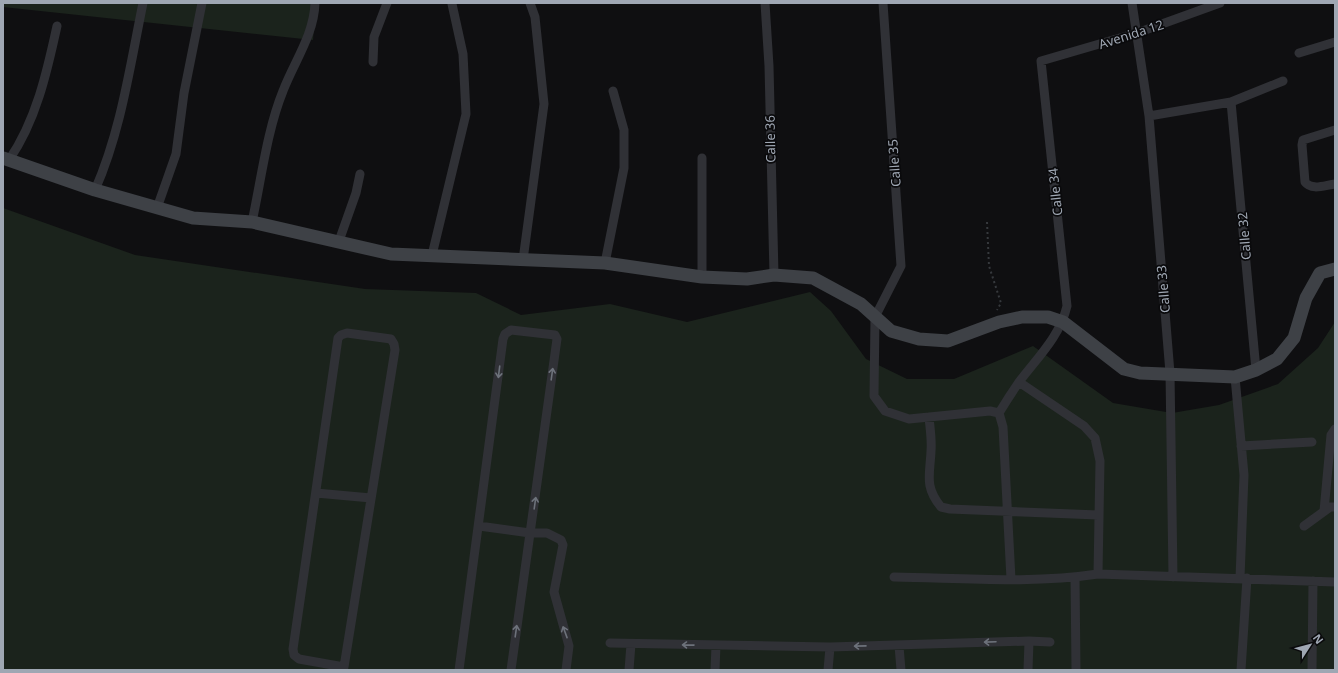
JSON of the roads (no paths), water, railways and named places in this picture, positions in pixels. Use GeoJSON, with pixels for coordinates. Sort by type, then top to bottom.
{"type":"FeatureCollection","features":[{"type":"Feature","properties":{"kind":"street"},"geometry":{"type":"LineString","coordinates":[[95,190],[108,158],[118,125],[143,3]]}},
{"type":"Feature","properties":{"kind":"street"},"geometry":{"type":"LineString","coordinates":[[157,208],[176,154],[184,93],[202,3]]}},
{"type":"Feature","properties":{"kind":"street"},"geometry":{"type":"LineString","coordinates":[[252,222],[277,109],[283,91],[302,52],[315,14],[316,3]]}},
{"type":"Feature","properties":{"kind":"street"},"geometry":{"type":"LineString","coordinates":[[373,62],[374,36],[387,3]]}},
{"type":"Feature","properties":{"kind":"street"},"geometry":{"type":"LineString","coordinates":[[523,260],[544,104],[535,17],[530,3]]}},
{"type":"Feature","properties":{"kind":"street","name":"Calle 36"},"geometry":{"type":"LineString","coordinates":[[765,3],[769,66],[774,275]]}},
{"type":"Feature","properties":{"kind":"street","name":"Calle 35"},"geometry":{"type":"LineString","coordinates":[[875,317],[901,266],[883,3]]}},
{"type":"Feature","properties":{"kind":"street","name":"Calle 33"},"geometry":{"type":"LineString","coordinates":[[1132,3],[1149,116],[1170,373],[1173,577]]}},
{"type":"Feature","properties":{"kind":"street","name":"Avenida 12"},"geometry":{"type":"LineString","coordinates":[[1041,61],[1137,33],[1220,3]]}},
{"type":"Feature","properties":{"kind":"street"},"geometry":{"type":"LineString","coordinates":[[432,255],[466,114],[463,54],[452,4]]}},
{"type":"Feature","properties":{"kind":"street"},"geometry":{"type":"LineString","coordinates":[[57,26],[46,77],[34,111],[6,159],[95,190],[193,218],[252,222],[391,254],[605,263],[702,276],[747,279],[774,275],[813,278],[861,304],[891,331],[919,339],[948,341],[999,322],[1022,317],[1048,317],[1063,322],[1124,369],[1140,374],[1170,373],[1208,377],[1235,377],[1256,370],[1277,359],[1294,338],[1306,298],[1320,273],[1335,269]]}},
{"type":"Feature","properties":{"kind":"street"},"geometry":{"type":"LineString","coordinates":[[1299,53],[1335,42]]}},
{"type":"Feature","properties":{"kind":"street","name":"Calle 34"},"geometry":{"type":"LineString","coordinates":[[1041,61],[1067,306],[1063,322]]}},
{"type":"Feature","properties":{"kind":"street"},"geometry":{"type":"LineString","coordinates":[[1149,116],[1231,102],[1283,81]]}},
{"type":"Feature","properties":{"kind":"street"},"geometry":{"type":"LineString","coordinates":[[605,263],[624,168],[624,130],[613,92]]}},
{"type":"Feature","properties":{"kind":"street","name":"Calle 32"},"geometry":{"type":"LineString","coordinates":[[1231,102],[1256,370]]}},
{"type":"Feature","properties":{"kind":"street"},"geometry":{"type":"LineString","coordinates":[[1335,130],[1303,140],[1302,144],[1305,182],[1308,186],[1315,187],[1335,184]]}},
{"type":"Feature","properties":{"kind":"street"},"geometry":{"type":"LineString","coordinates":[[702,158],[702,276]]}},
{"type":"Feature","properties":{"kind":"street"},"geometry":{"type":"LineString","coordinates":[[339,241],[356,194],[360,174]]}},
{"type":"Feature","properties":{"kind":"street"},"geometry":{"type":"LineString","coordinates":[[875,317],[874,396],[885,411],[909,419],[990,411],[999,413]]}},
{"type":"Feature","properties":{"kind":"street"},"geometry":{"type":"LineString","coordinates":[[1011,578],[1003,427],[999,413],[1019,382],[1044,352],[1063,322]]}},
{"type":"Feature","properties":{"kind":"street"},"geometry":{"type":"LineString","coordinates":[[459,670],[505,334],[511,330],[555,335],[557,339],[511,670]]}},
{"type":"Feature","properties":{"kind":"street"},"geometry":{"type":"LineString","coordinates":[[347,333],[390,339],[394,344],[395,350],[343,668],[299,659],[294,655],[292,649],[316,493],[338,338],[340,335],[347,333]]}},
{"type":"Feature","properties":{"kind":"street"},"geometry":{"type":"LineString","coordinates":[[1235,377],[1244,475],[1244,578],[1241,670]]}},
{"type":"Feature","properties":{"kind":"street"},"geometry":{"type":"LineString","coordinates":[[1019,382],[1084,426],[1094,438],[1100,461],[1098,574]]}},
{"type":"Feature","properties":{"kind":"street"},"geometry":{"type":"LineString","coordinates":[[929,417],[932,450],[928,478],[931,490],[941,507],[950,509],[1008,512],[1098,515]]}},
{"type":"Feature","properties":{"kind":"street"},"geometry":{"type":"LineString","coordinates":[[1324,511],[1331,435],[1335,429]]}},
{"type":"Feature","properties":{"kind":"street"},"geometry":{"type":"LineString","coordinates":[[1241,446],[1312,442]]}},
{"type":"Feature","properties":{"kind":"street"},"geometry":{"type":"LineString","coordinates":[[316,493],[371,498]]}},
{"type":"Feature","properties":{"kind":"street"},"geometry":{"type":"LineString","coordinates":[[1304,526],[1330,507],[1335,507]]}},
{"type":"Feature","properties":{"kind":"street"},"geometry":{"type":"LineString","coordinates":[[479,526],[530,533],[547,533],[556,536],[561,540],[563,545],[554,592],[569,646],[566,670]]}},
{"type":"Feature","properties":{"kind":"street"},"geometry":{"type":"LineString","coordinates":[[894,577],[1011,578],[1074,577],[1098,574],[1335,582]]}},
{"type":"Feature","properties":{"kind":"street"},"geometry":{"type":"LineString","coordinates":[[1074,577],[1076,670]]}},
{"type":"Feature","properties":{"kind":"street"},"geometry":{"type":"LineString","coordinates":[[1312,670],[1313,581]]}},
{"type":"Feature","properties":{"kind":"street"},"geometry":{"type":"LineString","coordinates":[[610,643],[830,647],[1029,641],[1050,642]]}},
{"type":"Feature","properties":{"kind":"street"},"geometry":{"type":"LineString","coordinates":[[1028,670],[1029,641]]}},
{"type":"Feature","properties":{"kind":"street"},"geometry":{"type":"LineString","coordinates":[[629,670],[631,644]]}},
{"type":"Feature","properties":{"kind":"street"},"geometry":{"type":"LineString","coordinates":[[715,670],[716,645]]}},
{"type":"Feature","properties":{"kind":"street"},"geometry":{"type":"LineString","coordinates":[[899,646],[901,670]]}},
{"type":"Feature","properties":{"kind":"street"},"geometry":{"type":"LineString","coordinates":[[828,670],[830,647]]}}]}
